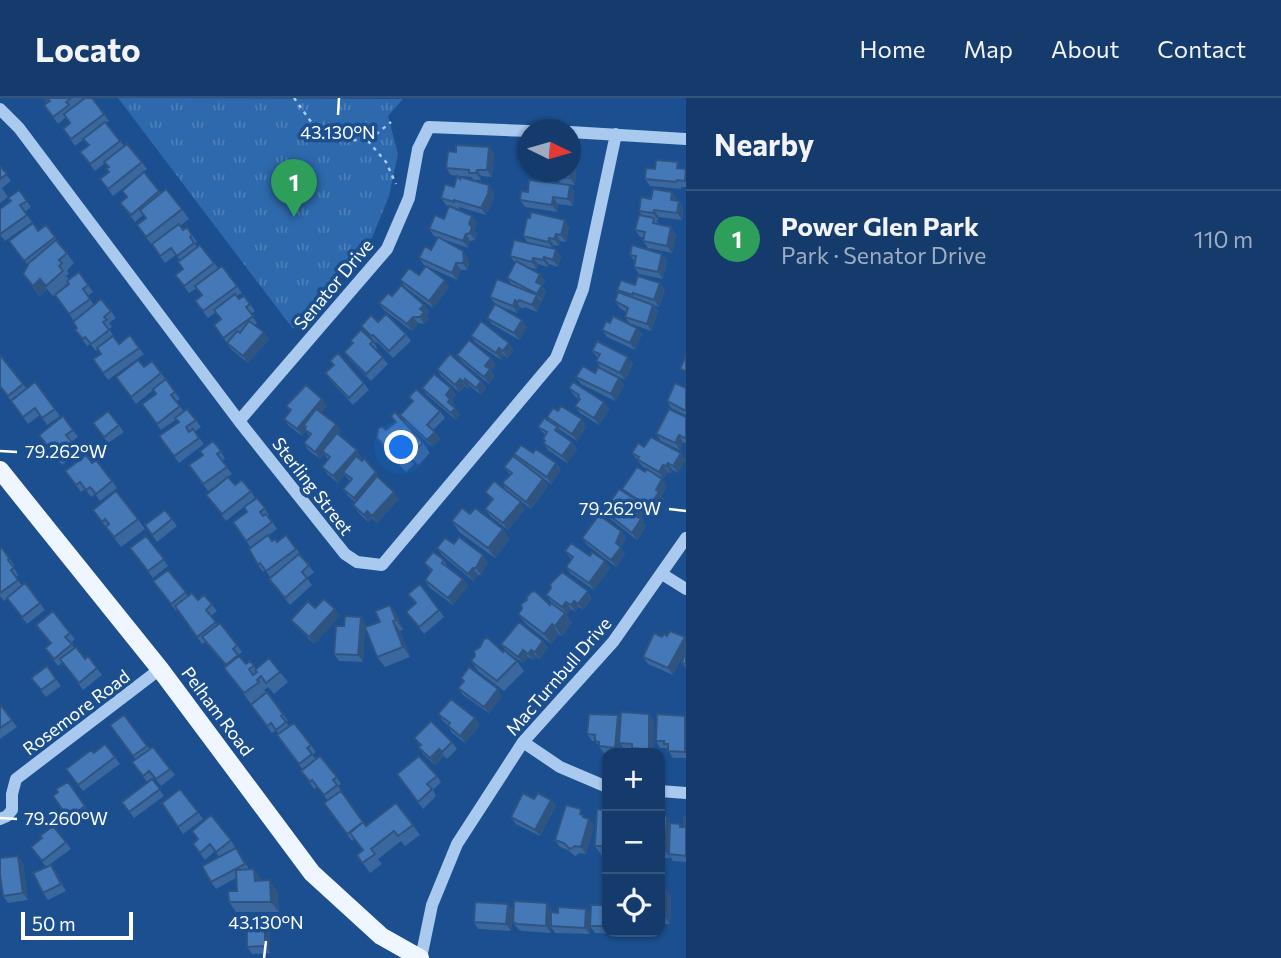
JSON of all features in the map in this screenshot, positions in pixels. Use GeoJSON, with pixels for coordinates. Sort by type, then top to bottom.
{"type":"FeatureCollection","features":[{"type":"Feature","properties":{"kind":"main road","name":"Pelham Road"},"geometry":{"type":"LineString","coordinates":[[0,470],[160,669],[312,873],[381,936],[420,958]]}},
{"type":"Feature","properties":{"kind":"street","name":"Sterling Street"},"geometry":{"type":"LineString","coordinates":[[0,109],[19,128],[239,421],[345,554],[357,562],[382,565],[556,358],[583,289],[616,134]]}},
{"type":"Feature","properties":{"kind":"street","name":"Senator Drive"},"geometry":{"type":"LineString","coordinates":[[239,421],[387,249],[409,198],[418,149],[429,128],[518,131]]}},
{"type":"Feature","properties":{"kind":"street"},"geometry":{"type":"LineString","coordinates":[[581,132],[686,139]]}},
{"type":"Feature","properties":{"kind":"street","name":"MacTurnbull Drive"},"geometry":{"type":"LineString","coordinates":[[420,958],[432,905],[457,844],[523,742],[613,642],[686,538]]}},
{"type":"Feature","properties":{"kind":"street"},"geometry":{"type":"LineString","coordinates":[[662,574],[686,589]]}},
{"type":"Feature","properties":{"kind":"street","name":"Rosemore Road"},"geometry":{"type":"LineString","coordinates":[[0,819],[12,810],[12,793],[16,779],[160,669]]}},
{"type":"Feature","properties":{"kind":"street"},"geometry":{"type":"LineString","coordinates":[[523,742],[560,767],[602,784]]}},
{"type":"Feature","properties":{"kind":"street"},"geometry":{"type":"LineString","coordinates":[[665,791],[686,793]]}},
{"type":"Feature","properties":{"kind":"path"},"geometry":{"type":"LineString","coordinates":[[294,98],[314,126],[341,139],[368,141],[391,122]]}},
{"type":"Feature","properties":{"kind":"path"},"geometry":{"type":"LineString","coordinates":[[368,141],[386,162],[396,184]]}},
{"type":"Feature","properties":{"kind":"green space"},"geometry":{"type":"Polygon","coordinates":[[[118,98],[403,99],[388,116],[398,154],[389,196],[372,238],[293,329],[118,98]]]}},
{"type":"Feature","properties":{"kind":"building"},"geometry":{"type":"Polygon","coordinates":[[[44,98],[71,98],[66,102],[69,105],[53,117],[44,105],[50,101],[44,98]]]}},
{"type":"Feature","properties":{"kind":"building"},"geometry":{"type":"Polygon","coordinates":[[[85,98],[92,98],[104,114],[71,139],[63,129],[70,123],[64,114],[85,98]]]}},
{"type":"Feature","properties":{"kind":"building"},"geometry":{"type":"Polygon","coordinates":[[[105,122],[120,141],[90,164],[80,152],[89,145],[83,139],[105,122]]]}},
{"type":"Feature","properties":{"kind":"building"},"geometry":{"type":"Polygon","coordinates":[[[127,144],[142,162],[108,189],[100,179],[109,172],[106,169],[109,167],[104,162],[127,144]]]}},
{"type":"Feature","properties":{"kind":"building"},"geometry":{"type":"Polygon","coordinates":[[[456,145],[489,147],[487,170],[469,173],[469,170],[446,168],[448,151],[456,152],[456,145]]]}},
{"type":"Feature","properties":{"kind":"building"},"geometry":{"type":"Polygon","coordinates":[[[656,160],[678,162],[677,168],[686,169],[685,181],[645,179],[646,168],[655,169],[656,160]]]}},
{"type":"Feature","properties":{"kind":"building"},"geometry":{"type":"Polygon","coordinates":[[[0,166],[7,174],[0,179],[0,166]]]}},
{"type":"Feature","properties":{"kind":"building"},"geometry":{"type":"Polygon","coordinates":[[[144,172],[159,191],[131,215],[120,203],[127,197],[122,191],[144,172]]]}},
{"type":"Feature","properties":{"kind":"building"},"geometry":{"type":"Polygon","coordinates":[[[457,176],[489,185],[481,208],[441,198],[445,184],[454,187],[457,176]]]}},
{"type":"Feature","properties":{"kind":"building"},"geometry":{"type":"Polygon","coordinates":[[[529,182],[570,185],[568,199],[553,197],[552,205],[520,200],[521,191],[528,192],[529,182]]]}},
{"type":"Feature","properties":{"kind":"building"},"geometry":{"type":"Polygon","coordinates":[[[166,189],[182,209],[146,237],[137,225],[146,218],[140,210],[166,189]]]}},
{"type":"Feature","properties":{"kind":"building"},"geometry":{"type":"Polygon","coordinates":[[[653,189],[672,192],[671,200],[679,201],[677,213],[639,211],[641,197],[651,199],[653,189]]]}},
{"type":"Feature","properties":{"kind":"building"},"geometry":{"type":"Polygon","coordinates":[[[19,190],[27,201],[20,205],[27,215],[0,234],[0,209],[11,201],[8,198],[19,190]]]}},
{"type":"Feature","properties":{"kind":"building"},"geometry":{"type":"Polygon","coordinates":[[[449,206],[472,216],[470,233],[466,234],[463,241],[429,229],[435,215],[444,219],[449,206]]]}},
{"type":"Feature","properties":{"kind":"building"},"geometry":{"type":"Polygon","coordinates":[[[531,212],[565,220],[561,235],[556,234],[554,239],[549,238],[548,242],[523,236],[531,212]]]}},
{"type":"Feature","properties":{"kind":"building"},"geometry":{"type":"Polygon","coordinates":[[[639,215],[654,218],[653,223],[671,227],[667,246],[643,241],[645,232],[635,230],[639,215]]]}},
{"type":"Feature","properties":{"kind":"building"},"geometry":{"type":"Polygon","coordinates":[[[33,223],[38,231],[46,225],[55,237],[24,261],[9,241],[33,223]]]}},
{"type":"Feature","properties":{"kind":"building"},"geometry":{"type":"Polygon","coordinates":[[[179,224],[183,230],[187,227],[194,243],[177,256],[171,248],[160,256],[152,244],[179,224]]]}},
{"type":"Feature","properties":{"kind":"building"},"geometry":{"type":"Polygon","coordinates":[[[438,237],[463,251],[463,263],[456,263],[452,273],[419,258],[425,246],[431,250],[438,237]]]}},
{"type":"Feature","properties":{"kind":"building"},"geometry":{"type":"Polygon","coordinates":[[[56,240],[67,253],[59,260],[63,271],[46,286],[40,279],[33,286],[23,274],[29,263],[56,240]]]}},
{"type":"Feature","properties":{"kind":"building"},"geometry":{"type":"Polygon","coordinates":[[[514,240],[556,249],[553,260],[533,258],[532,262],[510,256],[514,240]]]}},
{"type":"Feature","properties":{"kind":"building"},"geometry":{"type":"Polygon","coordinates":[[[200,245],[214,263],[184,286],[175,275],[183,269],[178,262],[200,245]]]}},
{"type":"Feature","properties":{"kind":"building"},"geometry":{"type":"Polygon","coordinates":[[[632,245],[662,254],[658,272],[634,267],[636,256],[630,255],[632,245]]]}},
{"type":"Feature","properties":{"kind":"building"},"geometry":{"type":"Polygon","coordinates":[[[516,261],[540,274],[536,282],[542,285],[537,294],[507,278],[516,261]]]}},
{"type":"Feature","properties":{"kind":"building"},"geometry":{"type":"Polygon","coordinates":[[[222,266],[237,286],[203,311],[195,301],[202,295],[195,286],[222,266]]]}},
{"type":"Feature","properties":{"kind":"building"},"geometry":{"type":"Polygon","coordinates":[[[426,266],[445,280],[429,301],[400,280],[409,268],[419,275],[426,266]]]}},
{"type":"Feature","properties":{"kind":"building"},"geometry":{"type":"Polygon","coordinates":[[[79,272],[88,285],[83,289],[90,299],[69,314],[55,295],[79,272]]]}},
{"type":"Feature","properties":{"kind":"building"},"geometry":{"type":"Polygon","coordinates":[[[638,276],[660,283],[654,300],[617,290],[621,280],[635,285],[638,276]]]}},
{"type":"Feature","properties":{"kind":"building"},"geometry":{"type":"Polygon","coordinates":[[[497,279],[537,295],[532,305],[515,300],[513,306],[490,297],[497,279]]]}},
{"type":"Feature","properties":{"kind":"building"},"geometry":{"type":"Polygon","coordinates":[[[401,285],[424,305],[420,309],[424,312],[420,317],[413,317],[407,324],[379,303],[388,293],[392,296],[401,285]]]}},
{"type":"Feature","properties":{"kind":"building"},"geometry":{"type":"Polygon","coordinates":[[[618,292],[653,305],[647,324],[625,317],[628,308],[615,301],[618,292]]]}},
{"type":"Feature","properties":{"kind":"building"},"geometry":{"type":"Polygon","coordinates":[[[235,294],[239,299],[244,296],[250,304],[246,307],[253,316],[223,338],[214,325],[221,319],[214,310],[235,294]]]}},
{"type":"Feature","properties":{"kind":"building"},"geometry":{"type":"Polygon","coordinates":[[[101,299],[111,311],[104,317],[107,320],[103,322],[109,330],[91,344],[75,330],[77,328],[73,322],[101,299]]]}},
{"type":"Feature","properties":{"kind":"building"},"geometry":{"type":"Polygon","coordinates":[[[495,304],[522,320],[514,333],[487,318],[495,304]]]}},
{"type":"Feature","properties":{"kind":"building"},"geometry":{"type":"Polygon","coordinates":[[[386,314],[406,334],[389,351],[361,326],[371,315],[378,322],[386,314]]]}},
{"type":"Feature","properties":{"kind":"building"},"geometry":{"type":"Polygon","coordinates":[[[613,316],[637,328],[630,343],[602,330],[606,321],[610,323],[613,316]]]}},
{"type":"Feature","properties":{"kind":"building"},"geometry":{"type":"Polygon","coordinates":[[[249,321],[264,332],[243,356],[227,343],[237,331],[240,333],[249,321]]]}},
{"type":"Feature","properties":{"kind":"building"},"geometry":{"type":"Polygon","coordinates":[[[481,321],[509,343],[503,351],[499,348],[496,353],[471,336],[481,321]]]}},
{"type":"Feature","properties":{"kind":"building"},"geometry":{"type":"Polygon","coordinates":[[[361,330],[373,341],[370,344],[383,357],[366,374],[344,352],[361,330]]]}},
{"type":"Feature","properties":{"kind":"building"},"geometry":{"type":"Polygon","coordinates":[[[130,335],[139,348],[103,373],[93,359],[101,354],[97,348],[113,336],[119,344],[130,335]]]}},
{"type":"Feature","properties":{"kind":"building"},"geometry":{"type":"Polygon","coordinates":[[[469,340],[491,358],[485,366],[490,369],[484,377],[457,355],[469,340]]]}},
{"type":"Feature","properties":{"kind":"building"},"geometry":{"type":"Polygon","coordinates":[[[597,341],[628,357],[620,373],[596,361],[600,354],[592,351],[597,341]]]}},
{"type":"Feature","properties":{"kind":"building"},"geometry":{"type":"Polygon","coordinates":[[[338,353],[364,383],[349,398],[325,373],[334,365],[330,361],[338,353]]]}},
{"type":"Feature","properties":{"kind":"building"},"geometry":{"type":"Polygon","coordinates":[[[450,354],[481,381],[476,388],[465,379],[463,382],[460,379],[455,385],[437,369],[450,354]]]}},
{"type":"Feature","properties":{"kind":"building"},"geometry":{"type":"Polygon","coordinates":[[[0,355],[23,384],[8,396],[0,386],[0,355]]]}},
{"type":"Feature","properties":{"kind":"building"},"geometry":{"type":"Polygon","coordinates":[[[686,355],[686,371],[680,369],[686,355]]]}},
{"type":"Feature","properties":{"kind":"building"},"geometry":{"type":"Polygon","coordinates":[[[138,360],[144,367],[152,361],[161,373],[131,397],[116,377],[138,360]]]}},
{"type":"Feature","properties":{"kind":"building"},"geometry":{"type":"Polygon","coordinates":[[[583,366],[595,373],[598,367],[619,378],[611,394],[576,377],[583,366]]]}},
{"type":"Feature","properties":{"kind":"building"},"geometry":{"type":"Polygon","coordinates":[[[434,374],[451,388],[446,395],[450,399],[448,402],[455,408],[451,413],[422,388],[434,374]]]}},
{"type":"Feature","properties":{"kind":"building"},"geometry":{"type":"Polygon","coordinates":[[[166,379],[175,392],[171,395],[180,406],[157,424],[142,404],[156,394],[153,389],[166,379]]]}},
{"type":"Feature","properties":{"kind":"building"},"geometry":{"type":"Polygon","coordinates":[[[35,382],[55,409],[42,418],[35,408],[23,417],[11,401],[35,382]]]}},
{"type":"Feature","properties":{"kind":"building"},"geometry":{"type":"Polygon","coordinates":[[[573,382],[604,402],[594,418],[575,406],[580,399],[579,395],[569,388],[573,382]]]}},
{"type":"Feature","properties":{"kind":"building"},"geometry":{"type":"Polygon","coordinates":[[[675,383],[686,388],[686,411],[667,401],[675,383]]]}},
{"type":"Feature","properties":{"kind":"building"},"geometry":{"type":"Polygon","coordinates":[[[306,385],[322,399],[297,429],[284,419],[291,410],[286,406],[306,385]]]}},
{"type":"Feature","properties":{"kind":"building"},"geometry":{"type":"Polygon","coordinates":[[[416,389],[440,411],[427,425],[435,432],[427,440],[400,415],[413,401],[409,397],[416,389]]]}},
{"type":"Feature","properties":{"kind":"building"},"geometry":{"type":"Polygon","coordinates":[[[561,406],[582,419],[572,434],[547,417],[553,408],[558,411],[561,406]]]}},
{"type":"Feature","properties":{"kind":"building"},"geometry":{"type":"Polygon","coordinates":[[[187,409],[196,420],[186,427],[189,432],[193,429],[199,438],[174,456],[159,436],[179,422],[175,418],[187,409]]]}},
{"type":"Feature","properties":{"kind":"building"},"geometry":{"type":"Polygon","coordinates":[[[316,409],[336,424],[315,452],[304,443],[311,434],[304,429],[304,425],[316,409]]]}},
{"type":"Feature","properties":{"kind":"building"},"geometry":{"type":"Polygon","coordinates":[[[669,409],[686,417],[686,437],[679,435],[675,443],[656,434],[669,409]]]}},
{"type":"Feature","properties":{"kind":"building"},"geometry":{"type":"Polygon","coordinates":[[[108,411],[119,425],[104,437],[93,423],[108,411]]]}},
{"type":"Feature","properties":{"kind":"building"},"geometry":{"type":"Polygon","coordinates":[[[395,412],[423,443],[410,455],[406,449],[404,451],[407,454],[399,462],[377,438],[381,426],[386,430],[396,422],[391,416],[395,412]]]}},
{"type":"Feature","properties":{"kind":"building"},"geometry":{"type":"Polygon","coordinates":[[[63,416],[73,430],[66,435],[74,445],[57,458],[39,435],[63,416]]]}},
{"type":"Feature","properties":{"kind":"building"},"geometry":{"type":"Polygon","coordinates":[[[544,418],[558,427],[555,430],[572,442],[562,456],[543,443],[547,432],[538,427],[544,418]]]}},
{"type":"Feature","properties":{"kind":"building"},"geometry":{"type":"Polygon","coordinates":[[[337,433],[357,450],[333,476],[322,467],[330,457],[322,451],[337,433]]]}},
{"type":"Feature","properties":{"kind":"building"},"geometry":{"type":"Polygon","coordinates":[[[651,437],[681,453],[673,466],[668,463],[663,465],[659,472],[632,453],[638,443],[644,447],[651,437]]]}},
{"type":"Feature","properties":{"kind":"building"},"geometry":{"type":"Polygon","coordinates":[[[213,441],[221,451],[217,454],[227,467],[203,484],[189,465],[203,455],[200,451],[213,441]]]}},
{"type":"Feature","properties":{"kind":"building"},"geometry":{"type":"Polygon","coordinates":[[[521,445],[533,453],[536,449],[556,463],[547,477],[514,454],[521,445]]]}},
{"type":"Feature","properties":{"kind":"building"},"geometry":{"type":"Polygon","coordinates":[[[86,455],[92,463],[96,460],[112,481],[96,494],[90,487],[86,490],[80,482],[76,485],[65,471],[86,455]]]}},
{"type":"Feature","properties":{"kind":"building"},"geometry":{"type":"Polygon","coordinates":[[[356,456],[362,461],[364,458],[376,472],[354,498],[343,489],[352,479],[343,472],[356,456]]]}},
{"type":"Feature","properties":{"kind":"building"},"geometry":{"type":"Polygon","coordinates":[[[513,456],[543,479],[526,502],[502,483],[512,473],[504,467],[513,456]]]}},
{"type":"Feature","properties":{"kind":"building"},"geometry":{"type":"Polygon","coordinates":[[[637,467],[645,472],[647,469],[662,479],[656,490],[659,492],[649,507],[622,489],[637,467]]]}},
{"type":"Feature","properties":{"kind":"building"},"geometry":{"type":"Polygon","coordinates":[[[377,476],[394,492],[372,516],[367,511],[364,515],[353,505],[377,476]]]}},
{"type":"Feature","properties":{"kind":"building"},"geometry":{"type":"Polygon","coordinates":[[[228,477],[235,485],[242,480],[251,491],[222,514],[206,495],[228,477]]]}},
{"type":"Feature","properties":{"kind":"building"},"geometry":{"type":"Polygon","coordinates":[[[494,481],[521,502],[503,523],[485,509],[493,499],[485,492],[494,481]]]}},
{"type":"Feature","properties":{"kind":"building"},"geometry":{"type":"Polygon","coordinates":[[[619,489],[641,503],[636,516],[641,519],[632,533],[604,511],[619,489]]]}},
{"type":"Feature","properties":{"kind":"building"},"geometry":{"type":"Polygon","coordinates":[[[116,491],[138,519],[114,537],[106,527],[109,524],[105,519],[102,522],[93,510],[116,491]]]}},
{"type":"Feature","properties":{"kind":"building"},"geometry":{"type":"Polygon","coordinates":[[[257,498],[265,508],[260,512],[263,516],[266,514],[272,522],[246,541],[233,522],[247,512],[244,507],[257,498]]]}},
{"type":"Feature","properties":{"kind":"building"},"geometry":{"type":"Polygon","coordinates":[[[462,508],[470,514],[475,508],[503,529],[488,548],[452,521],[462,508]]]}},
{"type":"Feature","properties":{"kind":"building"},"geometry":{"type":"Polygon","coordinates":[[[165,510],[172,519],[152,535],[145,525],[165,510]]]}},
{"type":"Feature","properties":{"kind":"building"},"geometry":{"type":"Polygon","coordinates":[[[599,515],[621,531],[616,543],[621,547],[611,560],[582,538],[599,515]]]}},
{"type":"Feature","properties":{"kind":"building"},"geometry":{"type":"Polygon","coordinates":[[[268,535],[272,541],[275,539],[277,542],[286,535],[296,549],[266,571],[260,563],[258,565],[249,549],[268,535]]]}},
{"type":"Feature","properties":{"kind":"building"},"geometry":{"type":"Polygon","coordinates":[[[146,536],[164,559],[148,571],[130,548],[146,536]]]}},
{"type":"Feature","properties":{"kind":"building"},"geometry":{"type":"Polygon","coordinates":[[[459,537],[483,555],[476,568],[468,574],[437,548],[445,538],[454,544],[459,537]]]}},
{"type":"Feature","properties":{"kind":"building"},"geometry":{"type":"Polygon","coordinates":[[[571,543],[590,556],[592,552],[605,561],[589,583],[566,567],[573,557],[565,551],[571,543]]]}},
{"type":"Feature","properties":{"kind":"building"},"geometry":{"type":"Polygon","coordinates":[[[2,548],[18,580],[0,593],[0,549],[2,548]]]}},
{"type":"Feature","properties":{"kind":"building"},"geometry":{"type":"Polygon","coordinates":[[[433,552],[444,560],[442,563],[463,579],[448,598],[425,580],[432,570],[424,563],[433,552]]]}},
{"type":"Feature","properties":{"kind":"building"},"geometry":{"type":"Polygon","coordinates":[[[299,554],[309,565],[302,572],[307,578],[285,598],[269,579],[299,554]]]}},
{"type":"Feature","properties":{"kind":"building"},"geometry":{"type":"Polygon","coordinates":[[[168,570],[186,592],[171,604],[153,581],[168,570]]]}},
{"type":"Feature","properties":{"kind":"building"},"geometry":{"type":"Polygon","coordinates":[[[562,572],[588,591],[578,604],[574,601],[571,605],[566,602],[562,607],[546,595],[551,588],[550,584],[562,572]]]}},
{"type":"Feature","properties":{"kind":"building"},"geometry":{"type":"Polygon","coordinates":[[[25,583],[40,603],[22,617],[7,598],[25,583]]]}},
{"type":"Feature","properties":{"kind":"building"},"geometry":{"type":"Polygon","coordinates":[[[420,584],[439,610],[419,627],[406,612],[416,603],[408,594],[420,584]]]}},
{"type":"Feature","properties":{"kind":"building"},"geometry":{"type":"Polygon","coordinates":[[[535,591],[550,605],[551,603],[565,613],[555,626],[552,624],[544,634],[518,614],[522,609],[521,604],[535,591]]]}},
{"type":"Feature","properties":{"kind":"building"},"geometry":{"type":"Polygon","coordinates":[[[192,593],[198,600],[204,595],[212,604],[206,610],[216,622],[197,637],[175,606],[192,593]]]}},
{"type":"Feature","properties":{"kind":"building"},"geometry":{"type":"Polygon","coordinates":[[[324,599],[335,609],[309,637],[291,620],[308,601],[315,608],[324,599]]]}},
{"type":"Feature","properties":{"kind":"building"},"geometry":{"type":"Polygon","coordinates":[[[390,605],[403,647],[377,657],[365,627],[380,622],[375,611],[390,605]]]}},
{"type":"Feature","properties":{"kind":"building"},"geometry":{"type":"Polygon","coordinates":[[[53,611],[70,633],[65,637],[72,644],[54,659],[45,648],[51,643],[36,625],[53,611]]]}},
{"type":"Feature","properties":{"kind":"building"},"geometry":{"type":"Polygon","coordinates":[[[345,616],[361,617],[358,655],[334,654],[336,626],[344,626],[345,616]]]}},
{"type":"Feature","properties":{"kind":"building"},"geometry":{"type":"Polygon","coordinates":[[[519,622],[543,641],[535,652],[531,650],[528,654],[523,650],[518,657],[501,644],[519,622]]]}},
{"type":"Feature","properties":{"kind":"building"},"geometry":{"type":"Polygon","coordinates":[[[220,623],[237,645],[233,649],[238,655],[226,665],[202,637],[220,623]]]}},
{"type":"Feature","properties":{"kind":"building"},"geometry":{"type":"Polygon","coordinates":[[[670,631],[685,637],[668,668],[643,657],[654,633],[662,637],[664,634],[667,636],[670,631]]]}},
{"type":"Feature","properties":{"kind":"building"},"geometry":{"type":"Polygon","coordinates":[[[488,638],[517,661],[497,681],[471,661],[475,656],[474,651],[488,638]]]}},
{"type":"Feature","properties":{"kind":"building"},"geometry":{"type":"Polygon","coordinates":[[[76,647],[85,659],[88,656],[97,668],[79,683],[60,659],[76,647]]]}},
{"type":"Feature","properties":{"kind":"building"},"geometry":{"type":"Polygon","coordinates":[[[239,656],[246,664],[250,661],[254,666],[249,669],[253,675],[269,658],[280,672],[266,683],[261,676],[257,680],[259,682],[244,693],[224,668],[239,656]]]}},
{"type":"Feature","properties":{"kind":"building"},"geometry":{"type":"Polygon","coordinates":[[[47,666],[56,679],[41,690],[31,678],[47,666]]]}},
{"type":"Feature","properties":{"kind":"building"},"geometry":{"type":"Polygon","coordinates":[[[469,667],[498,689],[484,707],[458,688],[469,667]]]}},
{"type":"Feature","properties":{"kind":"building"},"geometry":{"type":"Polygon","coordinates":[[[267,692],[286,722],[276,730],[271,723],[267,726],[251,705],[267,692]]]}},
{"type":"Feature","properties":{"kind":"building"},"geometry":{"type":"Polygon","coordinates":[[[451,699],[475,718],[460,736],[448,726],[450,723],[438,714],[451,699]]]}},
{"type":"Feature","properties":{"kind":"building"},"geometry":{"type":"Polygon","coordinates":[[[0,704],[12,720],[0,728],[0,704]]]}},
{"type":"Feature","properties":{"kind":"building"},"geometry":{"type":"Polygon","coordinates":[[[621,712],[649,714],[649,748],[632,748],[632,744],[619,743],[621,712]]]}},
{"type":"Feature","properties":{"kind":"building"},"geometry":{"type":"Polygon","coordinates":[[[589,714],[618,715],[615,748],[599,746],[595,735],[587,734],[589,714]]]}},
{"type":"Feature","properties":{"kind":"building"},"geometry":{"type":"Polygon","coordinates":[[[657,714],[685,716],[685,752],[668,751],[668,744],[656,741],[657,714]]]}},
{"type":"Feature","properties":{"kind":"building"},"geometry":{"type":"Polygon","coordinates":[[[124,715],[147,746],[133,756],[110,725],[124,715]]]}},
{"type":"Feature","properties":{"kind":"building"},"geometry":{"type":"Polygon","coordinates":[[[431,721],[452,742],[442,752],[439,749],[430,758],[418,747],[421,745],[414,738],[431,721]]]}},
{"type":"Feature","properties":{"kind":"building"},"geometry":{"type":"Polygon","coordinates":[[[294,723],[311,745],[307,748],[312,754],[299,764],[277,735],[294,723]]]}},
{"type":"Feature","properties":{"kind":"building"},"geometry":{"type":"Polygon","coordinates":[[[105,744],[115,757],[78,785],[66,769],[91,750],[94,753],[105,744]]]}},
{"type":"Feature","properties":{"kind":"building"},"geometry":{"type":"Polygon","coordinates":[[[153,747],[170,769],[156,779],[149,771],[143,776],[132,762],[153,747]]]}},
{"type":"Feature","properties":{"kind":"building"},"geometry":{"type":"Polygon","coordinates":[[[320,756],[337,777],[333,780],[337,785],[324,795],[301,771],[320,756]]]}},
{"type":"Feature","properties":{"kind":"building"},"geometry":{"type":"Polygon","coordinates":[[[419,756],[437,776],[427,784],[432,789],[418,802],[397,774],[419,756]]]}},
{"type":"Feature","properties":{"kind":"building"},"geometry":{"type":"Polygon","coordinates":[[[152,779],[160,789],[129,812],[122,802],[152,779]]]}},
{"type":"Feature","properties":{"kind":"building"},"geometry":{"type":"Polygon","coordinates":[[[68,782],[85,806],[68,818],[53,796],[58,792],[56,789],[68,782]]]}},
{"type":"Feature","properties":{"kind":"building"},"geometry":{"type":"Polygon","coordinates":[[[180,789],[198,812],[178,827],[162,803],[180,789]]]}},
{"type":"Feature","properties":{"kind":"building"},"geometry":{"type":"Polygon","coordinates":[[[341,791],[363,822],[347,834],[324,803],[341,791]]]}},
{"type":"Feature","properties":{"kind":"building"},"geometry":{"type":"Polygon","coordinates":[[[523,793],[534,799],[538,793],[551,800],[535,830],[511,817],[523,793]]]}},
{"type":"Feature","properties":{"kind":"building"},"geometry":{"type":"Polygon","coordinates":[[[396,803],[413,825],[398,836],[394,831],[371,849],[375,854],[362,863],[357,855],[363,850],[350,833],[363,822],[366,826],[396,803]]]}},
{"type":"Feature","properties":{"kind":"building"},"geometry":{"type":"Polygon","coordinates":[[[566,805],[581,809],[580,814],[589,819],[581,847],[570,849],[555,840],[566,805]]]}},
{"type":"Feature","properties":{"kind":"building"},"geometry":{"type":"Polygon","coordinates":[[[597,809],[602,810],[602,846],[595,846],[597,809]]]}},
{"type":"Feature","properties":{"kind":"building"},"geometry":{"type":"Polygon","coordinates":[[[211,815],[231,840],[216,852],[210,844],[200,853],[193,844],[198,839],[192,831],[211,815]]]}},
{"type":"Feature","properties":{"kind":"building"},"geometry":{"type":"Polygon","coordinates":[[[665,816],[667,816],[665,851],[665,816]]]}},
{"type":"Feature","properties":{"kind":"building"},"geometry":{"type":"Polygon","coordinates":[[[684,817],[686,856],[669,854],[670,823],[684,827],[684,817]]]}},
{"type":"Feature","properties":{"kind":"building"},"geometry":{"type":"Polygon","coordinates":[[[53,826],[66,842],[42,861],[31,847],[53,826]]]}},
{"type":"Feature","properties":{"kind":"building"},"geometry":{"type":"Polygon","coordinates":[[[236,848],[245,864],[211,882],[202,866],[236,848]]]}},
{"type":"Feature","properties":{"kind":"building"},"geometry":{"type":"Polygon","coordinates":[[[18,856],[23,893],[3,896],[0,858],[18,856]]]}},
{"type":"Feature","properties":{"kind":"building"},"geometry":{"type":"Polygon","coordinates":[[[51,865],[61,884],[43,893],[33,873],[51,865]]]}},
{"type":"Feature","properties":{"kind":"building"},"geometry":{"type":"Polygon","coordinates":[[[254,869],[255,881],[270,880],[271,902],[229,902],[228,891],[237,891],[236,870],[254,869]]]}},
{"type":"Feature","properties":{"kind":"building"},"geometry":{"type":"Polygon","coordinates":[[[514,901],[547,903],[546,926],[513,922],[514,901]]]}},
{"type":"Feature","properties":{"kind":"building"},"geometry":{"type":"Polygon","coordinates":[[[475,902],[508,904],[506,924],[474,922],[475,902]]]}},
{"type":"Feature","properties":{"kind":"building"},"geometry":{"type":"Polygon","coordinates":[[[591,905],[602,905],[602,926],[590,926],[591,905]]]}},
{"type":"Feature","properties":{"kind":"building"},"geometry":{"type":"Polygon","coordinates":[[[558,907],[586,909],[585,928],[551,926],[551,912],[558,913],[558,907]]]}},
{"type":"Feature","properties":{"kind":"building"},"geometry":{"type":"Polygon","coordinates":[[[247,917],[265,917],[265,946],[247,947],[247,917]]]}},
{"type":"Feature","properties":{"kind":"place","name":"Power Glen Park"},"geometry":{"type":"Point","coordinates":[294,217]}}]}
